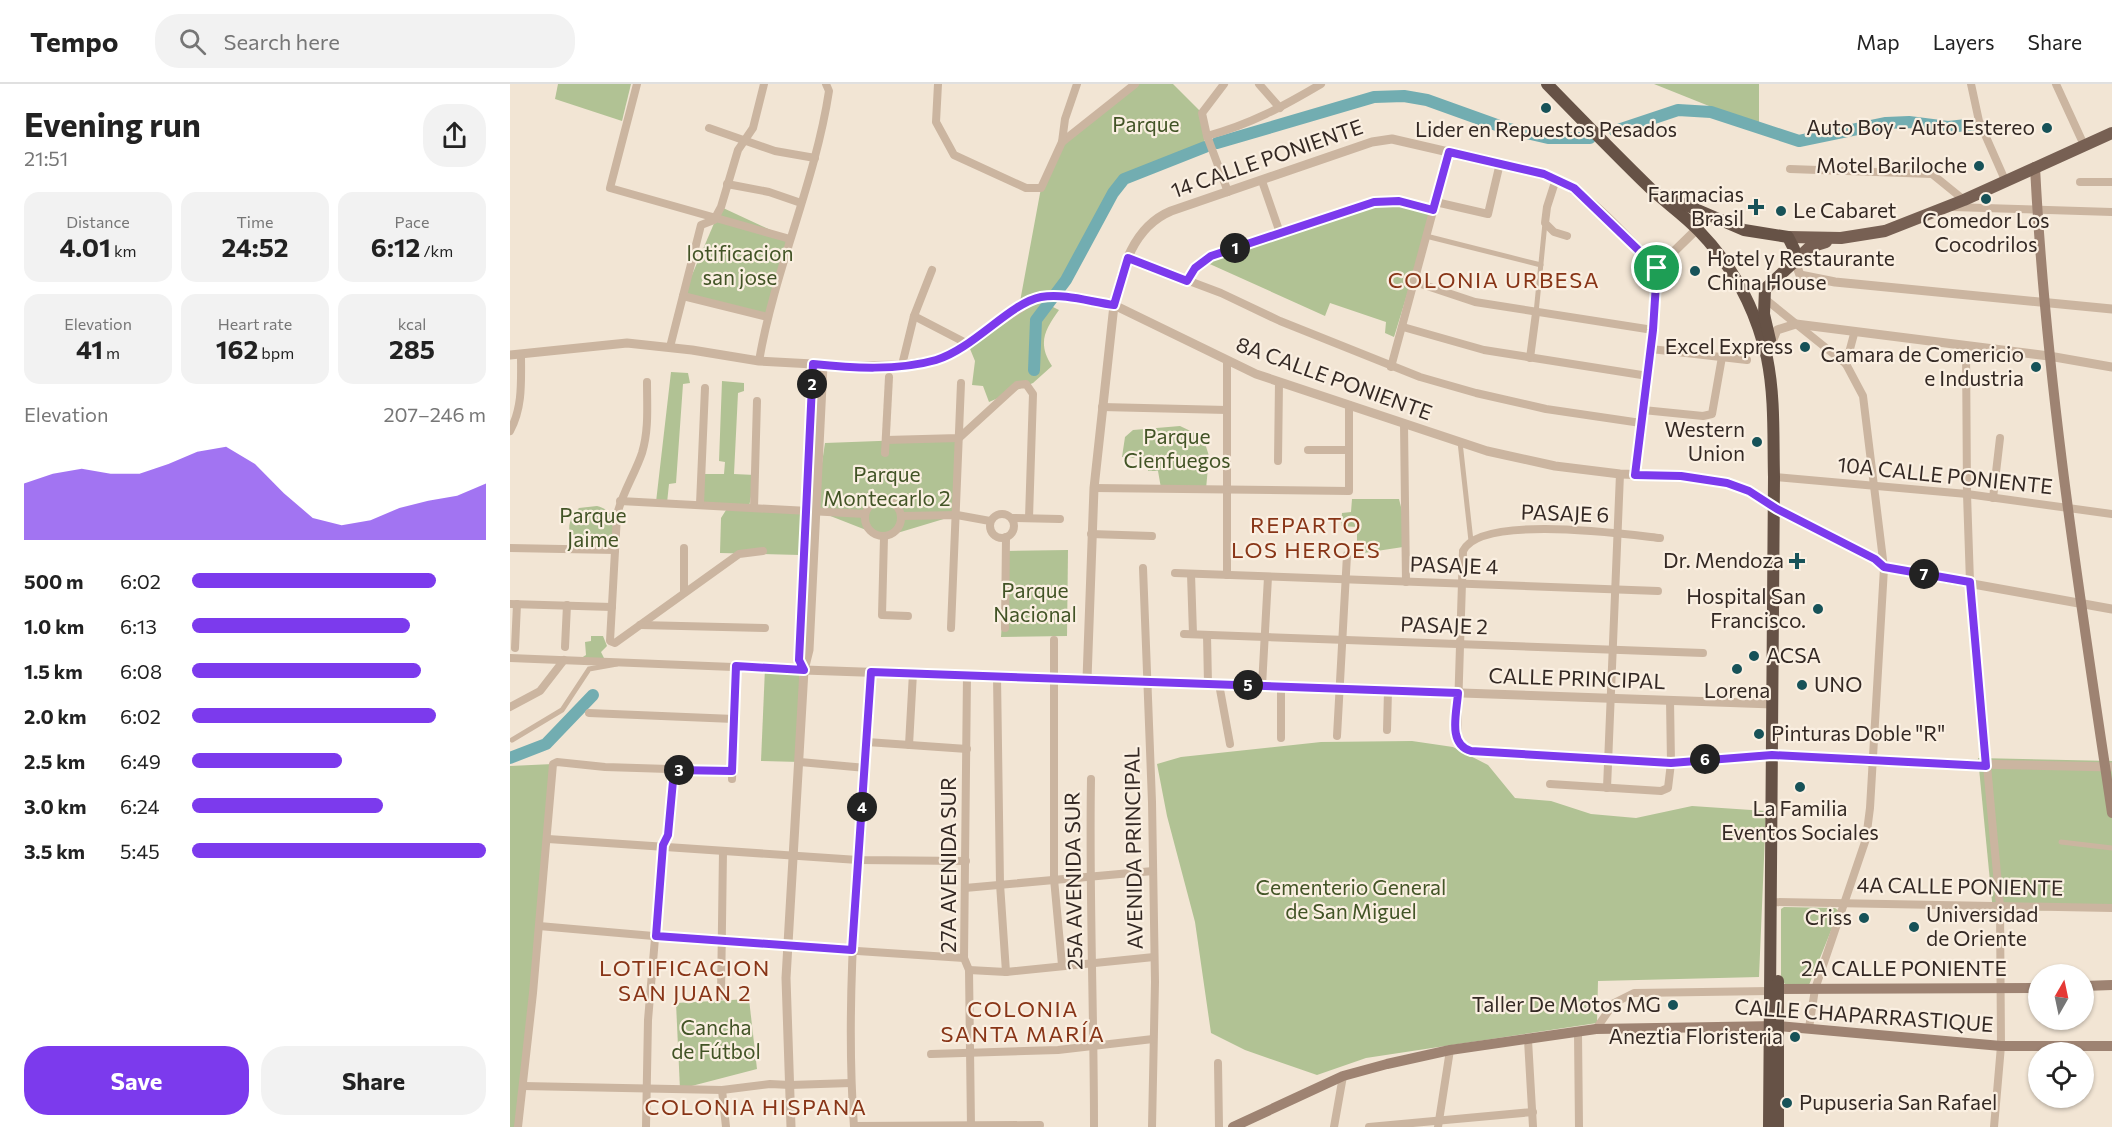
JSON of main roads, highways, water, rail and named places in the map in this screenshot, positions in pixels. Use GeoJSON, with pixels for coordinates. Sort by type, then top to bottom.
{"type":"FeatureCollection","features":[{"type":"Feature","properties":{"kind":"highway"},"geometry":{"type":"LineString","coordinates":[[1547,84],[1652,190],[1697,229],[1725,261],[1739,283],[1760,333],[1770,374],[1776,477]]}},
{"type":"Feature","properties":{"kind":"highway"},"geometry":{"type":"LineString","coordinates":[[1652,190],[1744,230],[1788,237],[1794,249],[1795,261],[1765,294],[1764,314],[1778,385],[1773,704],[1775,756]]}},
{"type":"Feature","properties":{"kind":"highway"},"geometry":{"type":"LineString","coordinates":[[1697,229],[1710,216]]}},
{"type":"Feature","properties":{"kind":"highway"},"geometry":{"type":"LineString","coordinates":[[1739,283],[1765,294]]}},
{"type":"Feature","properties":{"kind":"highway"},"geometry":{"type":"LineString","coordinates":[[1775,507],[1772,990],[1778,1127]]}},
{"type":"Feature","properties":{"kind":"highway"},"geometry":{"type":"LineString","coordinates":[[1769,1127],[1773,1026]]}},
{"type":"Feature","properties":{"kind":"main road"},"geometry":{"type":"LineString","coordinates":[[1795,261],[1810,247],[1842,238],[1885,231],[1964,200],[2112,133]]}},
{"type":"Feature","properties":{"kind":"main road"},"geometry":{"type":"LineString","coordinates":[[2035,167],[2049,356],[2068,508],[2109,767],[2112,813]]}},
{"type":"Feature","properties":{"kind":"main road"},"geometry":{"type":"LineString","coordinates":[[1788,237],[1842,238]]}},
{"type":"Feature","properties":{"kind":"main road"},"geometry":{"type":"LineString","coordinates":[[2094,986],[2112,985]]}},
{"type":"Feature","properties":{"kind":"main road","name":"2A CALLE PONIENTE"},"geometry":{"type":"LineString","coordinates":[[1772,990],[2028,988]]}},
{"type":"Feature","properties":{"kind":"main road","name":"CALLE CHAPARRASTIQUE"},"geometry":{"type":"LineString","coordinates":[[1233,1127],[1343,1076],[1450,1050],[1596,1029],[1773,1026],[2001,1046],[2112,1046]]}},
{"type":"Feature","properties":{"kind":"waterway"},"geometry":{"type":"LineString","coordinates":[[1217,143],[1374,97],[1404,96],[1427,100],[1505,128],[1548,138],[1590,138]]}},
{"type":"Feature","properties":{"kind":"waterway"},"geometry":{"type":"LineString","coordinates":[[1615,131],[1678,110],[1711,112],[1799,141],[1886,123],[1909,122],[1948,127],[1976,124]]}},
{"type":"Feature","properties":{"kind":"waterway"},"geometry":{"type":"LineString","coordinates":[[1034,370],[1036,320],[1066,280],[1113,193],[1124,179],[1205,147]]}},
{"type":"Feature","properties":{"kind":"waterway"},"geometry":{"type":"LineString","coordinates":[[510,758],[546,744],[593,695]]}},
{"type":"Feature","properties":{"kind":"place","name":"Lider en Repuestos Pesados"},"geometry":{"type":"Point","coordinates":[1546,108]}},
{"type":"Feature","properties":{"kind":"place","name":"Auto Boy - Auto Estereo"},"geometry":{"type":"Point","coordinates":[2047,128]}},
{"type":"Feature","properties":{"kind":"place","name":"Motel Bariloche"},"geometry":{"type":"Point","coordinates":[1979,166]}},
{"type":"Feature","properties":{"kind":"place","name":"Comedor Los Cocodrilos"},"geometry":{"type":"Point","coordinates":[1986,199]}},
{"type":"Feature","properties":{"kind":"place","name":"Farmacias Brasil"},"geometry":{"type":"Point","coordinates":[1756,207]}},
{"type":"Feature","properties":{"kind":"place","name":"Le Cabaret"},"geometry":{"type":"Point","coordinates":[1781,211]}},
{"type":"Feature","properties":{"kind":"place","name":"Hotel y Restaurante China House"},"geometry":{"type":"Point","coordinates":[1695,271]}},
{"type":"Feature","properties":{"kind":"place","name":"Excel Express"},"geometry":{"type":"Point","coordinates":[1805,347]}},
{"type":"Feature","properties":{"kind":"place","name":"Camara de Comericio e Industria"},"geometry":{"type":"Point","coordinates":[2036,367]}},
{"type":"Feature","properties":{"kind":"place","name":"Western Union"},"geometry":{"type":"Point","coordinates":[1757,442]}},
{"type":"Feature","properties":{"kind":"place","name":"Dr. Mendoza"},"geometry":{"type":"Point","coordinates":[1797,561]}},
{"type":"Feature","properties":{"kind":"place","name":"Hospital San Francisco."},"geometry":{"type":"Point","coordinates":[1818,609]}},
{"type":"Feature","properties":{"kind":"place","name":"ACSA"},"geometry":{"type":"Point","coordinates":[1754,656]}},
{"type":"Feature","properties":{"kind":"place","name":"Lorena"},"geometry":{"type":"Point","coordinates":[1737,669]}},
{"type":"Feature","properties":{"kind":"place","name":"UNO"},"geometry":{"type":"Point","coordinates":[1802,685]}},
{"type":"Feature","properties":{"kind":"place","name":"Pinturas Doble \"R\""},"geometry":{"type":"Point","coordinates":[1759,734]}},
{"type":"Feature","properties":{"kind":"place","name":"La Familia Eventos Sociales"},"geometry":{"type":"Point","coordinates":[1800,787]}},
{"type":"Feature","properties":{"kind":"place","name":"Criss"},"geometry":{"type":"Point","coordinates":[1864,918]}},
{"type":"Feature","properties":{"kind":"place","name":"Universidad de Oriente"},"geometry":{"type":"Point","coordinates":[1914,927]}},
{"type":"Feature","properties":{"kind":"place","name":"Taller De Motos MG"},"geometry":{"type":"Point","coordinates":[1673,1005]}},
{"type":"Feature","properties":{"kind":"place","name":"Aneztia Floristeria"},"geometry":{"type":"Point","coordinates":[1795,1037]}},
{"type":"Feature","properties":{"kind":"place","name":"Pupuseria San Rafael"},"geometry":{"type":"Point","coordinates":[1787,1103]}},
{"type":"Feature","properties":{"kind":"district","name":"COLONIA URBESA"},"geometry":{"type":"Point","coordinates":[1494,280]}},
{"type":"Feature","properties":{"kind":"district","name":"REPARTO LOS HEROES"},"geometry":{"type":"Point","coordinates":[1306,538]}},
{"type":"Feature","properties":{"kind":"district","name":"LOTIFICACION SAN JUAN 2"},"geometry":{"type":"Point","coordinates":[685,980]}},
{"type":"Feature","properties":{"kind":"district","name":"COLONIA SANTA MARÍA"},"geometry":{"type":"Point","coordinates":[1023,1022]}},
{"type":"Feature","properties":{"kind":"district","name":"COLONIA HISPANA"},"geometry":{"type":"Point","coordinates":[756,1107]}},
{"type":"Feature","properties":{"kind":"park label","name":"Parque"},"geometry":{"type":"Point","coordinates":[1146,125]}},
{"type":"Feature","properties":{"kind":"park label","name":"lotificacion san jose"},"geometry":{"type":"Point","coordinates":[740,266]}},
{"type":"Feature","properties":{"kind":"park label","name":"Parque Cienfuegos"},"geometry":{"type":"Point","coordinates":[1177,449]}},
{"type":"Feature","properties":{"kind":"park label","name":"Parque Montecarlo 2"},"geometry":{"type":"Point","coordinates":[887,487]}},
{"type":"Feature","properties":{"kind":"park label","name":"Parque Jaime"},"geometry":{"type":"Point","coordinates":[593,528]}},
{"type":"Feature","properties":{"kind":"park label","name":"Parque Nacional"},"geometry":{"type":"Point","coordinates":[1035,603]}},
{"type":"Feature","properties":{"kind":"park label","name":"Cementerio General de San Miguel"},"geometry":{"type":"Point","coordinates":[1351,900]}},
{"type":"Feature","properties":{"kind":"park label","name":"Cancha de Fútbol"},"geometry":{"type":"Point","coordinates":[716,1040]}}]}
